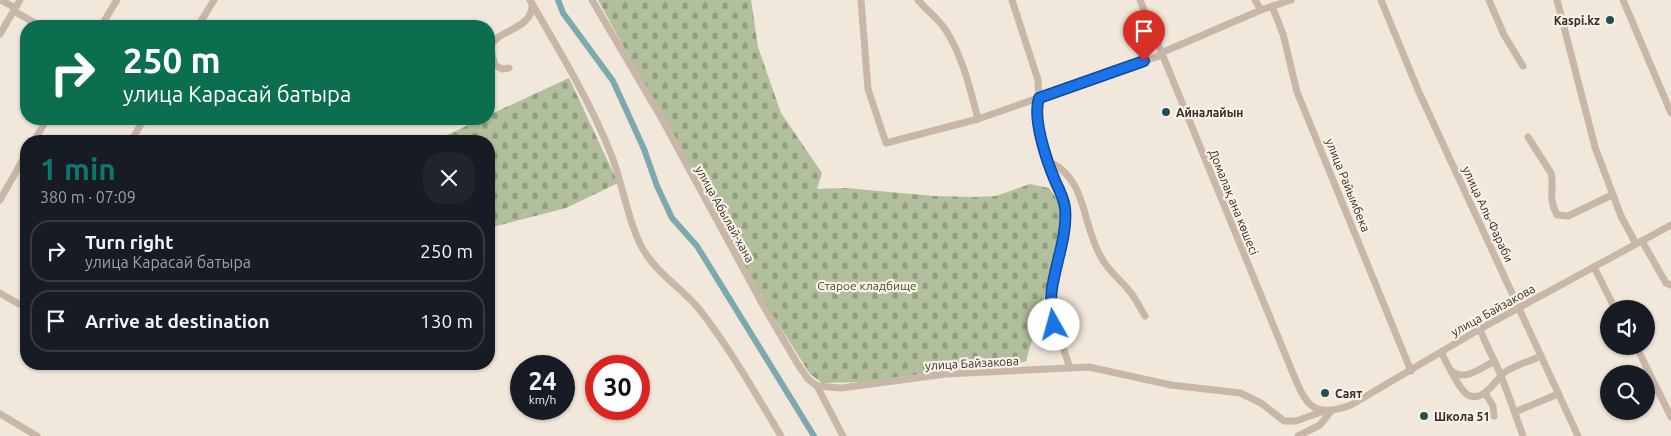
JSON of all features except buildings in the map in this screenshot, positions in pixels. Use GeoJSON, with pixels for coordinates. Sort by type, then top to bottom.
{"type":"FeatureCollection","features":[{"type":"Feature","properties":{"kind":"street"},"geometry":{"type":"LineString","coordinates":[[1,0],[31,20]]}},
{"type":"Feature","properties":{"kind":"street"},"geometry":{"type":"LineString","coordinates":[[0,34],[20,0]]}},
{"type":"Feature","properties":{"kind":"street"},"geometry":{"type":"LineString","coordinates":[[105,20],[117,0]]}},
{"type":"Feature","properties":{"kind":"street"},"geometry":{"type":"LineString","coordinates":[[202,20],[214,0]]}},
{"type":"Feature","properties":{"kind":"street","name":"улица Абылай-хана"},"geometry":{"type":"LineString","coordinates":[[592,0],[662,119],[762,305],[808,379],[817,386],[843,436]]}},
{"type":"Feature","properties":{"kind":"street"},"geometry":{"type":"LineString","coordinates":[[860,0],[868,89],[886,143],[978,119],[1039,98],[1161,54],[1261,10],[1291,0]]}},
{"type":"Feature","properties":{"kind":"street"},"geometry":{"type":"LineString","coordinates":[[918,0],[949,36],[962,64],[978,119]]}},
{"type":"Feature","properties":{"kind":"street"},"geometry":{"type":"LineString","coordinates":[[1012,0],[1038,80],[1039,98],[1036,112],[1062,196],[1065,219],[1050,309],[1070,368]]}},
{"type":"Feature","properties":{"kind":"street","name":"Домалақ ана көшесі"},"geometry":{"type":"LineString","coordinates":[[1140,0],[1302,396],[1314,409],[1328,411]]}},
{"type":"Feature","properties":{"kind":"street"},"geometry":{"type":"LineString","coordinates":[[1255,0],[1261,10]]}},
{"type":"Feature","properties":{"kind":"street","name":"улица Аль-Фараби"},"geometry":{"type":"LineString","coordinates":[[1381,0],[1418,90],[1578,436]]}},
{"type":"Feature","properties":{"kind":"street"},"geometry":{"type":"LineString","coordinates":[[1489,0],[1504,35],[1523,66]]}},
{"type":"Feature","properties":{"kind":"street"},"geometry":{"type":"LineString","coordinates":[[1557,0],[1566,29],[1590,129],[1612,195],[1639,243],[1666,283],[1671,284]]}},
{"type":"Feature","properties":{"kind":"street"},"geometry":{"type":"LineString","coordinates":[[1623,0],[1671,112]]}},
{"type":"Feature","properties":{"kind":"street"},"geometry":{"type":"LineString","coordinates":[[495,41],[498,37],[527,20],[531,14],[531,2]]}},
{"type":"Feature","properties":{"kind":"street"},"geometry":{"type":"LineString","coordinates":[[531,2],[587,103],[608,146],[623,188],[638,240],[646,254],[656,267],[694,303],[714,327],[780,436]]}},
{"type":"Feature","properties":{"kind":"street","name":"улица Райымбека"},"geometry":{"type":"LineString","coordinates":[[1272,6],[1283,34],[1297,92],[1412,371]]}},
{"type":"Feature","properties":{"kind":"street"},"geometry":{"type":"LineString","coordinates":[[495,65],[502,69],[509,68]]}},
{"type":"Feature","properties":{"kind":"street"},"geometry":{"type":"LineString","coordinates":[[1528,137],[1551,173],[1550,194],[1557,215],[1568,216],[1612,195]]}},
{"type":"Feature","properties":{"kind":"street"},"geometry":{"type":"LineString","coordinates":[[1050,162],[1070,176],[1076,184],[1087,226],[1098,252],[1111,273],[1132,294],[1145,316]]}},
{"type":"Feature","properties":{"kind":"street"},"geometry":{"type":"LineString","coordinates":[[0,200],[20,165]]}},
{"type":"Feature","properties":{"kind":"street","name":"улица Байзакова"},"geometry":{"type":"LineString","coordinates":[[817,386],[841,388],[946,374],[1070,368],[1106,369],[1171,385],[1240,393],[1260,403],[1284,421],[1289,422],[1351,405],[1412,371],[1480,329],[1671,226]]}},
{"type":"Feature","properties":{"kind":"street"},"geometry":{"type":"LineString","coordinates":[[1594,267],[1610,300]]}},
{"type":"Feature","properties":{"kind":"street"},"geometry":{"type":"LineString","coordinates":[[0,293],[20,304]]}},
{"type":"Feature","properties":{"kind":"street"},"geometry":{"type":"LineString","coordinates":[[1480,329],[1501,376],[1507,396],[1516,412],[1523,436]]}},
{"type":"Feature","properties":{"kind":"street"},"geometry":{"type":"LineString","coordinates":[[1441,352],[1468,395],[1474,396],[1485,392],[1495,385],[1501,376],[1513,368],[1541,356]]}},
{"type":"Feature","properties":{"kind":"street"},"geometry":{"type":"LineString","coordinates":[[1640,355],[1671,417]]}},
{"type":"Feature","properties":{"kind":"street"},"geometry":{"type":"LineString","coordinates":[[1452,371],[1462,376],[1494,362]]}},
{"type":"Feature","properties":{"kind":"street"},"geometry":{"type":"LineString","coordinates":[[1485,392],[1493,406],[1494,416]]}},
{"type":"Feature","properties":{"kind":"street"},"geometry":{"type":"LineString","coordinates":[[1516,412],[1558,394]]}},
{"type":"Feature","properties":{"kind":"street"},"geometry":{"type":"LineString","coordinates":[[1298,436],[1320,425],[1328,411]]}},
{"type":"Feature","properties":{"kind":"street"},"geometry":{"type":"LineString","coordinates":[[0,414],[33,435]]}},
{"type":"Feature","properties":{"kind":"green space","name":"Старое кладбище"},"geometry":{"type":"Polygon","coordinates":[[[598,0],[751,0],[758,47],[781,113],[822,173],[817,189],[846,188],[934,196],[976,197],[996,196],[1030,184],[1049,188],[1061,205],[1059,245],[1026,361],[1005,369],[951,370],[864,382],[822,383],[810,374],[760,295],[598,0]]]}},
{"type":"Feature","properties":{"kind":"green space"},"geometry":{"type":"Polygon","coordinates":[[[569,78],[618,183],[566,208],[495,226],[495,135],[447,135],[468,125],[495,125],[495,112],[569,78]]]}},
{"type":"Feature","properties":{"kind":"waterway"},"geometry":{"type":"LineString","coordinates":[[558,0],[563,13],[613,81],[644,149],[657,186],[672,218],[697,246],[814,436]]}},
{"type":"Feature","properties":{"kind":"place","name":"Kaspi.kz"},"geometry":{"type":"Point","coordinates":[1610,20]}},
{"type":"Feature","properties":{"kind":"place","name":"Айналайын"},"geometry":{"type":"Point","coordinates":[1166,112]}},
{"type":"Feature","properties":{"kind":"place","name":"Саят"},"geometry":{"type":"Point","coordinates":[1325,393]}},
{"type":"Feature","properties":{"kind":"place","name":"Школа 51"},"geometry":{"type":"Point","coordinates":[1424,416]}},
{"type":"Feature","properties":{"kind":"route"},"geometry":{"type":"LineString","coordinates":[[1054,325],[1050,309],[1051,294],[1064,237],[1065,206],[1040,130],[1036,112],[1039,98],[1144,61]]}}]}
